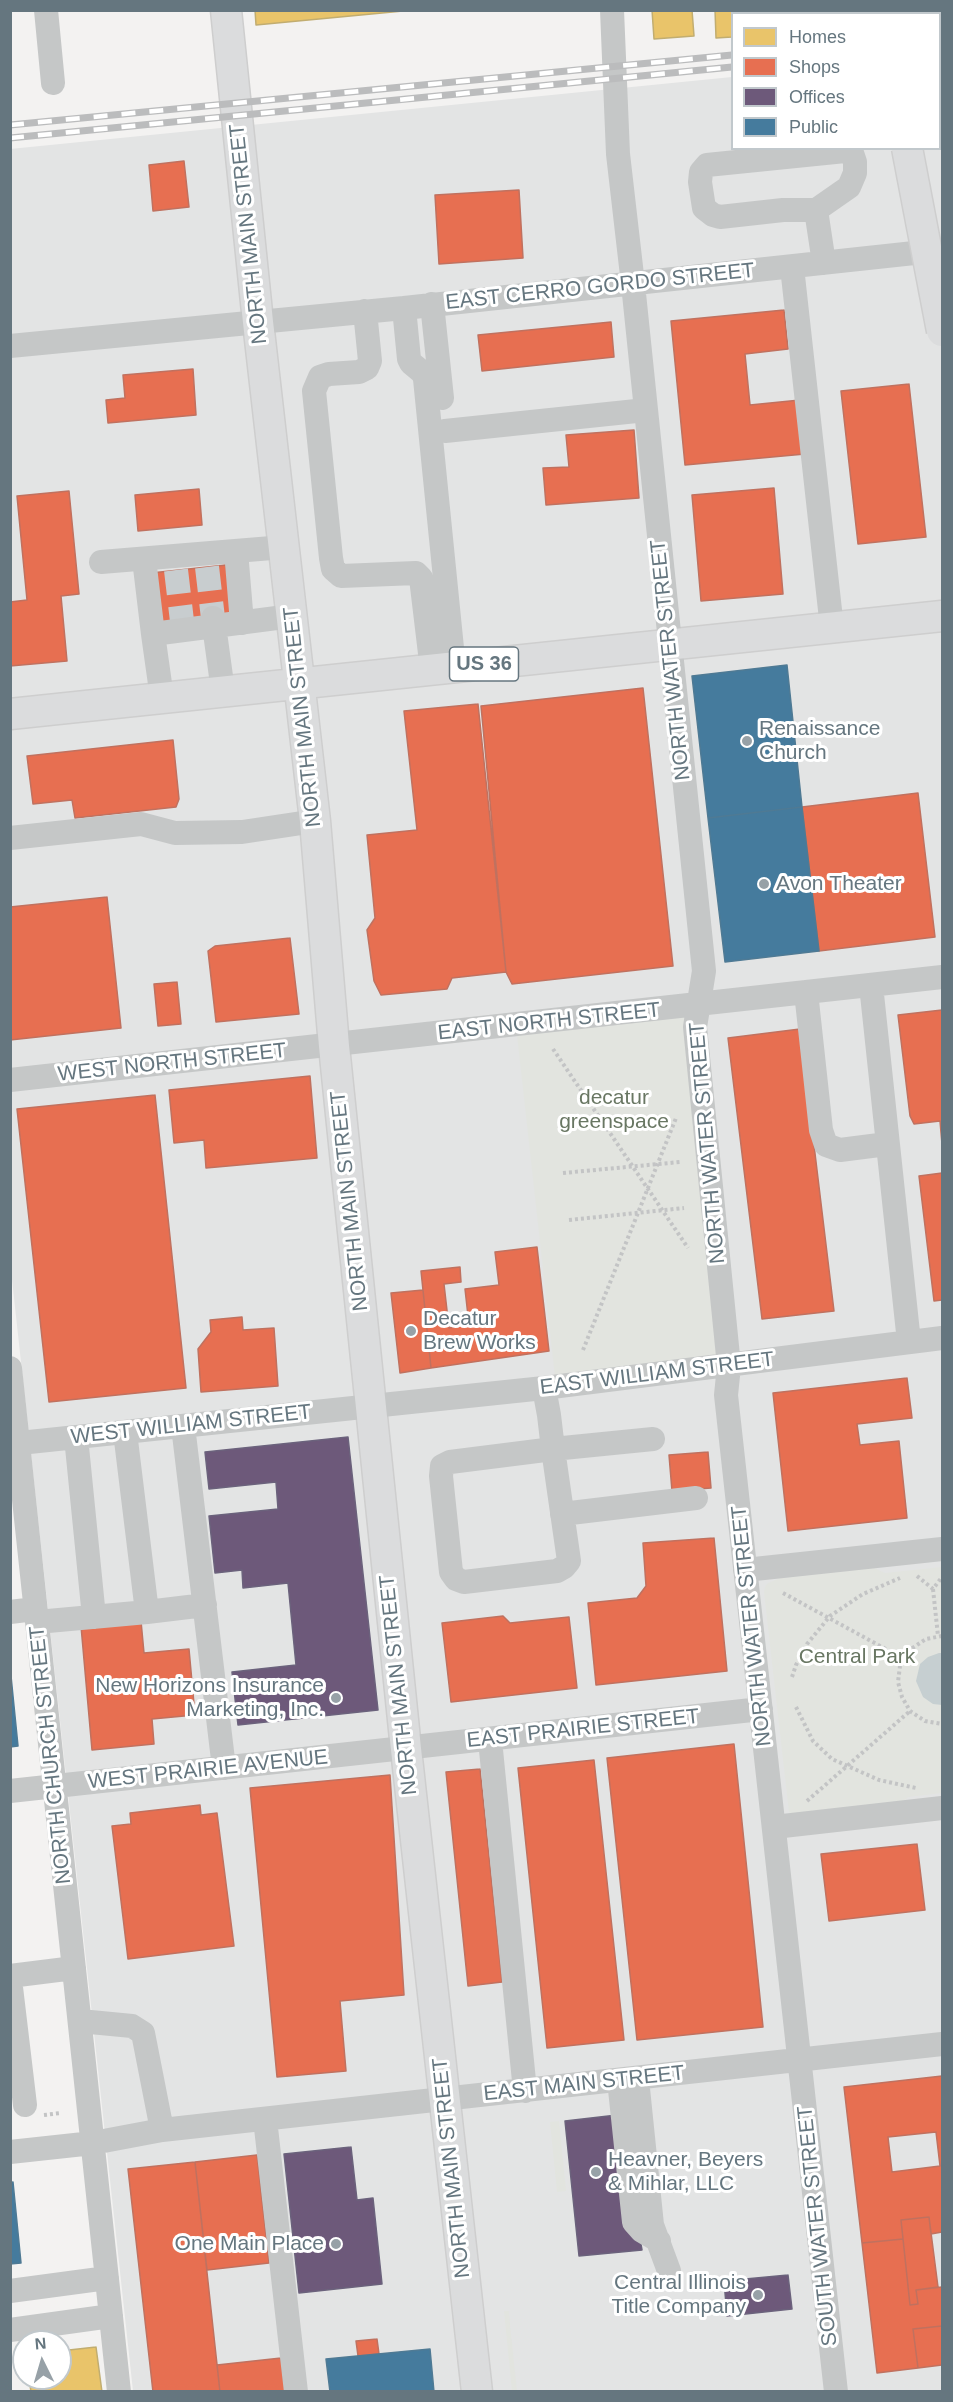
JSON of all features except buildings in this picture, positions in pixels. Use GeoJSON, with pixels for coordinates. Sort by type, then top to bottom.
{"type":"FeatureCollection","features":[{"type":"Feature","properties":{"kind":"main road","name":"NORTH MAIN STREET"},"geometry":{"type":"LineString","coordinates":[[226,10],[258,322],[315,821],[334,1046],[406,1749],[477,2391]]}},
{"type":"Feature","properties":{"kind":"main road"},"geometry":{"type":"LineString","coordinates":[[907,150],[942,331]]}},
{"type":"Feature","properties":{"kind":"main road","name":"US 36"},"geometry":{"type":"LineString","coordinates":[[10,714],[942,616]]}},
{"type":"Feature","properties":{"kind":"street"},"geometry":{"type":"LineString","coordinates":[[46,10],[53,83]]}},
{"type":"Feature","properties":{"kind":"street","name":"NORTH WATER STREET"},"geometry":{"type":"LineString","coordinates":[[612,10],[618,154],[704,971],[695,1027],[729,1366],[726,1395],[800,2060]]}},
{"type":"Feature","properties":{"kind":"street"},"geometry":{"type":"LineString","coordinates":[[845,151],[852,153],[855,173],[849,187],[816,210],[783,210],[720,217],[713,215],[704,208],[700,182],[701,172],[707,165],[845,151]]}},
{"type":"Feature","properties":{"kind":"street"},"geometry":{"type":"LineString","coordinates":[[816,210],[824,263]]}},
{"type":"Feature","properties":{"kind":"street","name":"EAST CERRO GORDO STREET"},"geometry":{"type":"LineString","coordinates":[[10,346],[404,308],[942,250]]}},
{"type":"Feature","properties":{"kind":"street"},"geometry":{"type":"LineString","coordinates":[[792,267],[832,628]]}},
{"type":"Feature","properties":{"kind":"street"},"geometry":{"type":"LineString","coordinates":[[432,304],[446,431],[452,668]]}},
{"type":"Feature","properties":{"kind":"street"},"geometry":{"type":"LineString","coordinates":[[404,308],[409,358],[420,368],[425,380],[436,600],[452,668]]}},
{"type":"Feature","properties":{"kind":"street"},"geometry":{"type":"LineString","coordinates":[[365,311],[370,361],[368,368]]}},
{"type":"Feature","properties":{"kind":"street"},"geometry":{"type":"LineString","coordinates":[[413,364],[329,374],[321,377],[314,391],[333,569],[341,576],[416,573],[436,600]]}},
{"type":"Feature","properties":{"kind":"street"},"geometry":{"type":"LineString","coordinates":[[446,431],[646,410]]}},
{"type":"Feature","properties":{"kind":"street"},"geometry":{"type":"LineString","coordinates":[[101,562],[144,559],[175,563],[207,560],[236,551],[284,547]]}},
{"type":"Feature","properties":{"kind":"street"},"geometry":{"type":"LineString","coordinates":[[236,551],[242,623]]}},
{"type":"Feature","properties":{"kind":"street"},"geometry":{"type":"LineString","coordinates":[[144,559],[162,698]]}},
{"type":"Feature","properties":{"kind":"street"},"geometry":{"type":"LineString","coordinates":[[153,634],[182,626],[213,622],[242,623],[292,616]]}},
{"type":"Feature","properties":{"kind":"street"},"geometry":{"type":"LineString","coordinates":[[213,622],[223,692]]}},
{"type":"Feature","properties":{"kind":"street"},"geometry":{"type":"LineString","coordinates":[[10,838],[141,824],[175,833],[243,832],[315,821]]}},
{"type":"Feature","properties":{"kind":"street","name":"EAST NORTH STREET"},"geometry":{"type":"LineString","coordinates":[[334,1046],[942,977]]}},
{"type":"Feature","properties":{"kind":"street"},"geometry":{"type":"LineString","coordinates":[[871,985],[909,1342]]}},
{"type":"Feature","properties":{"kind":"street"},"geometry":{"type":"LineString","coordinates":[[806,992],[821,1130],[826,1145],[840,1150],[887,1144]]}},
{"type":"Feature","properties":{"kind":"street","name":"WEST NORTH STREET"},"geometry":{"type":"LineString","coordinates":[[10,1080],[334,1046]]}},
{"type":"Feature","properties":{"kind":"street","name":"EAST WILLIAM STREET"},"geometry":{"type":"LineString","coordinates":[[371,1407],[729,1366],[942,1338]]}},
{"type":"Feature","properties":{"kind":"street","name":"NORTH CHURCH STREET"},"geometry":{"type":"LineString","coordinates":[[10,1368],[14,1444],[36,1616],[119,2391]]}},
{"type":"Feature","properties":{"kind":"street"},"geometry":{"type":"LineString","coordinates":[[544,1388],[554,1449],[568,1561],[557,1571],[465,1582],[456,1579],[451,1572],[441,1476],[442,1466],[450,1462],[554,1449],[653,1439]]}},
{"type":"Feature","properties":{"kind":"street","name":"WEST WILLIAM STREET"},"geometry":{"type":"LineString","coordinates":[[14,1444],[371,1407]]}},
{"type":"Feature","properties":{"kind":"street"},"geometry":{"type":"LineString","coordinates":[[183,1426],[224,1768]]}},
{"type":"Feature","properties":{"kind":"street"},"geometry":{"type":"LineString","coordinates":[[126,1432],[147,1612]]}},
{"type":"Feature","properties":{"kind":"street"},"geometry":{"type":"LineString","coordinates":[[76,1437],[94,1617]]}},
{"type":"Feature","properties":{"kind":"street"},"geometry":{"type":"LineString","coordinates":[[562,1514],[696,1498]]}},
{"type":"Feature","properties":{"kind":"street"},"geometry":{"type":"LineString","coordinates":[[745,1570],[942,1549]]}},
{"type":"Feature","properties":{"kind":"street"},"geometry":{"type":"LineString","coordinates":[[10,1612],[36,1616],[94,1617],[205,1605]]}},
{"type":"Feature","properties":{"kind":"street","name":"EAST PRAIRIE STREET"},"geometry":{"type":"LineString","coordinates":[[406,1749],[761,1708]]}},
{"type":"Feature","properties":{"kind":"street"},"geometry":{"type":"LineString","coordinates":[[490,1740],[525,2091]]}},
{"type":"Feature","properties":{"kind":"street","name":"WEST PRAIRIE AVENUE"},"geometry":{"type":"LineString","coordinates":[[10,1791],[406,1749]]}},
{"type":"Feature","properties":{"kind":"street"},"geometry":{"type":"LineString","coordinates":[[774,1827],[942,1808]]}},
{"type":"Feature","properties":{"kind":"street"},"geometry":{"type":"LineString","coordinates":[[25,2105],[10,1977],[74,1968]]}},
{"type":"Feature","properties":{"kind":"street"},"geometry":{"type":"LineString","coordinates":[[80,2021],[132,2026],[143,2033],[158,2131]]}},
{"type":"Feature","properties":{"kind":"street","name":"EAST MAIN STREET"},"geometry":{"type":"LineString","coordinates":[[93,2135],[158,2131],[942,2044]]}},
{"type":"Feature","properties":{"kind":"street","name":"SOUTH WATER STREET"},"geometry":{"type":"LineString","coordinates":[[800,2060],[836,2391]]}},
{"type":"Feature","properties":{"kind":"street"},"geometry":{"type":"LineString","coordinates":[[628,2080],[634,2222],[642,2231],[659,2241],[669,2271]]}},
{"type":"Feature","properties":{"kind":"street"},"geometry":{"type":"LineString","coordinates":[[265,2119],[296,2391]]}},
{"type":"Feature","properties":{"kind":"street"},"geometry":{"type":"LineString","coordinates":[[10,2137],[93,2135]]}},
{"type":"Feature","properties":{"kind":"street"},"geometry":{"type":"LineString","coordinates":[[10,2152],[93,2135]]}},
{"type":"Feature","properties":{"kind":"street"},"geometry":{"type":"LineString","coordinates":[[10,2291],[107,2278]]}},
{"type":"Feature","properties":{"kind":"street"},"geometry":{"type":"LineString","coordinates":[[10,2330],[111,2316]]}},
{"type":"Feature","properties":{"kind":"path"},"geometry":{"type":"LineString","coordinates":[[553,1049],[688,1248]]}},
{"type":"Feature","properties":{"kind":"path"},"geometry":{"type":"LineString","coordinates":[[583,1350],[646,1187],[676,1118]]}},
{"type":"Feature","properties":{"kind":"path"},"geometry":{"type":"LineString","coordinates":[[563,1173],[680,1162]]}},
{"type":"Feature","properties":{"kind":"path"},"geometry":{"type":"LineString","coordinates":[[568,1220],[684,1208]]}},
{"type":"Feature","properties":{"kind":"path"},"geometry":{"type":"LineString","coordinates":[[917,1576],[933,1589],[940,1636],[920,1641],[904,1659],[898,1674],[899,1690],[910,1711],[925,1721],[942,1724]]}},
{"type":"Feature","properties":{"kind":"path"},"geometry":{"type":"LineString","coordinates":[[933,1589],[942,1577]]}},
{"type":"Feature","properties":{"kind":"path"},"geometry":{"type":"LineString","coordinates":[[792,1677],[807,1644],[830,1616],[863,1594],[900,1578]]}},
{"type":"Feature","properties":{"kind":"path"},"geometry":{"type":"LineString","coordinates":[[783,1593],[830,1616],[904,1659]]}},
{"type":"Feature","properties":{"kind":"path"},"geometry":{"type":"LineString","coordinates":[[796,1707],[813,1741],[821,1750],[845,1767],[879,1780],[922,1789]]}},
{"type":"Feature","properties":{"kind":"path"},"geometry":{"type":"LineString","coordinates":[[806,1802],[910,1711]]}},
{"type":"Feature","properties":{"kind":"shaded area"},"geometry":{"type":"Polygon","coordinates":[[[942,56],[942,2391],[133,2391],[10,1261],[10,149],[731,77],[731,150],[941,150],[942,56]]]}},
{"type":"Feature","properties":{"kind":"shaded area"},"geometry":{"type":"Polygon","coordinates":[[[942,1653],[942,1705],[933,1704],[923,1697],[916,1681],[920,1664],[928,1657],[942,1653]]]}},
{"type":"Feature","properties":{"kind":"green space","name":"decatur greenspace"},"geometry":{"type":"Polygon","coordinates":[[[699,1004],[729,1366],[556,1386],[516,1026],[699,1004]]]}},
{"type":"Feature","properties":{"kind":"green space","name":"Central Park"},"geometry":{"type":"Polygon","coordinates":[[[942,1567],[942,1793],[908,1797],[898,1807],[793,1815],[789,1812],[765,1587],[768,1583],[780,1578],[874,1568],[885,1573],[942,1567]]]}},
{"type":"Feature","properties":{"kind":"green space"},"geometry":{"type":"Polygon","coordinates":[[[559,2121],[566,2191],[557,2192],[550,2122],[559,2121]]]}},
{"type":"Feature","properties":{"kind":"green space"},"geometry":{"type":"Polygon","coordinates":[[[504,2311],[509,2311],[517,2391],[512,2391],[504,2311]]]}},
{"type":"Feature","properties":{"kind":"tunnel"},"geometry":{"type":"LineString","coordinates":[[207,567],[213,618]]}},
{"type":"Feature","properties":{"kind":"tunnel"},"geometry":{"type":"LineString","coordinates":[[176,570],[182,621]]}},
{"type":"Feature","properties":{"kind":"railway"},"geometry":{"type":"LineString","coordinates":[[10,125],[731,55]]}},
{"type":"Feature","properties":{"kind":"railway"},"geometry":{"type":"LineString","coordinates":[[10,138],[731,67]]}},
{"type":"Feature","properties":{"kind":"place","name":"Renaissance Church"},"geometry":{"type":"Point","coordinates":[747,741]}},
{"type":"Feature","properties":{"kind":"place","name":"Avon Theater"},"geometry":{"type":"Point","coordinates":[764,884]}},
{"type":"Feature","properties":{"kind":"place","name":"Decatur Brew Works"},"geometry":{"type":"Point","coordinates":[411,1331]}},
{"type":"Feature","properties":{"kind":"place","name":"New Horizons Insurance Marketing, Inc."},"geometry":{"type":"Point","coordinates":[336,1698]}},
{"type":"Feature","properties":{"kind":"place","name":"Heavner, Beyers & Mihlar, LLC"},"geometry":{"type":"Point","coordinates":[596,2172]}},
{"type":"Feature","properties":{"kind":"place","name":"One Main Place"},"geometry":{"type":"Point","coordinates":[336,2244]}},
{"type":"Feature","properties":{"kind":"place","name":"Central Illinois Title Company"},"geometry":{"type":"Point","coordinates":[758,2295]}}]}
